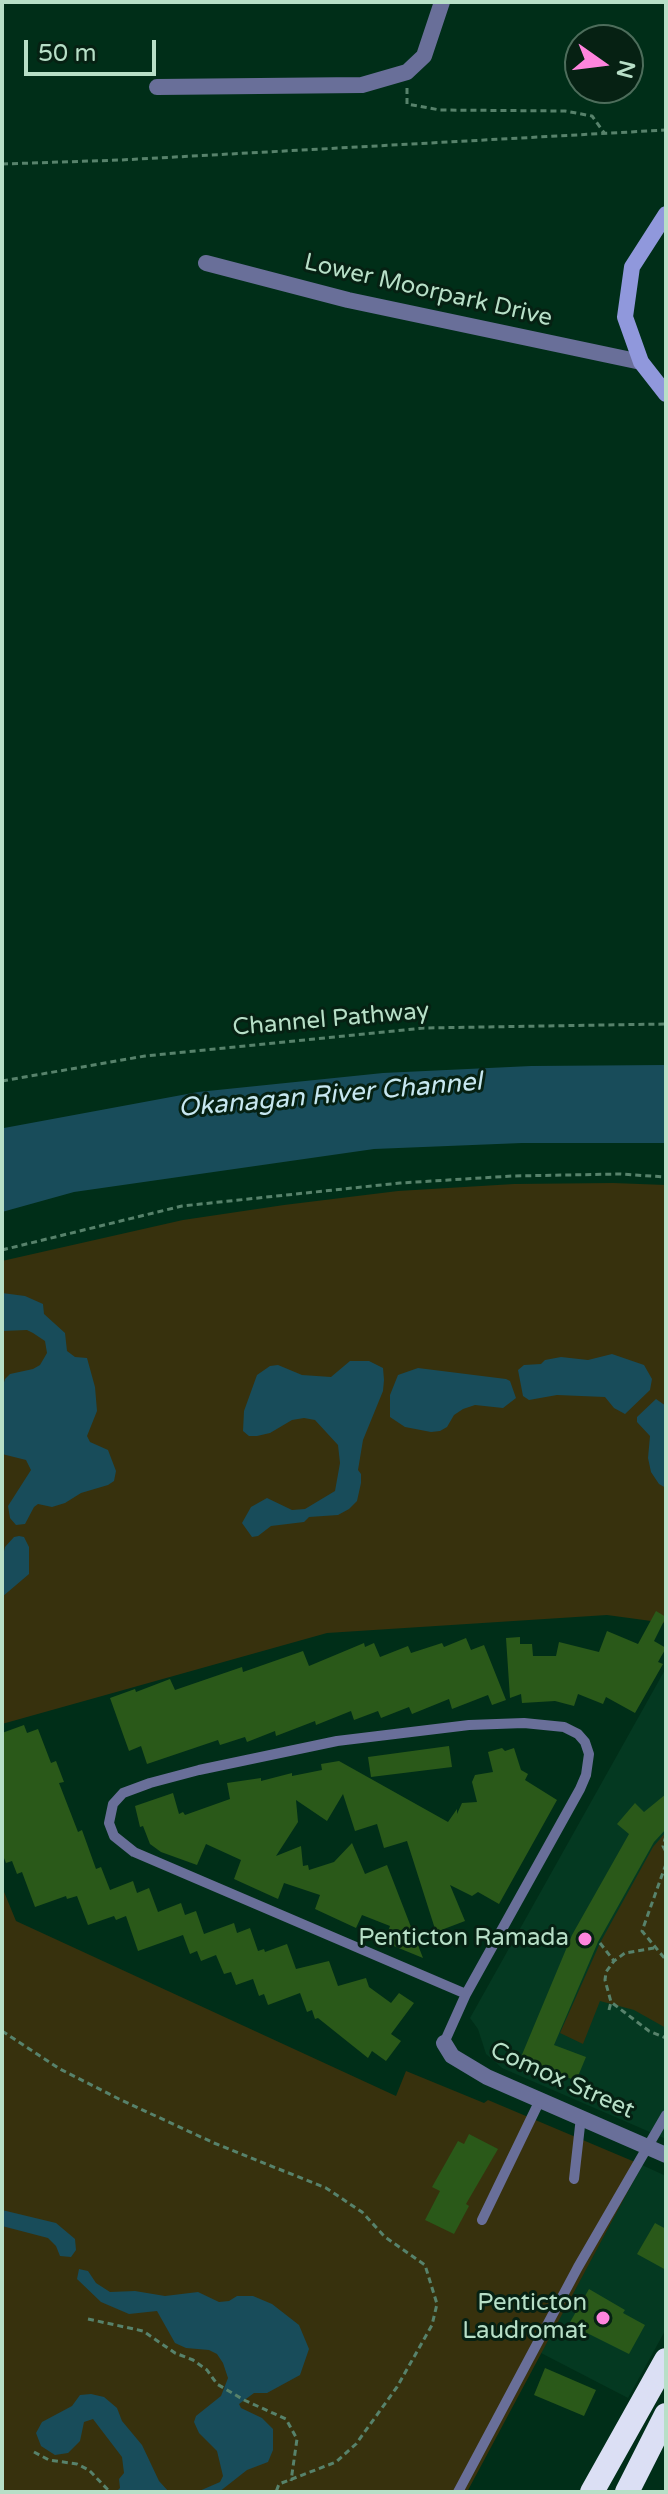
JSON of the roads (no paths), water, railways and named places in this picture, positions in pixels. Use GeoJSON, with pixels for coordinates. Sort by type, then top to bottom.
{"type":"FeatureCollection","features":[{"type":"Feature","properties":{"kind":"highway"},"geometry":{"type":"LineString","coordinates":[[592,2492],[666,2360]]}},
{"type":"Feature","properties":{"kind":"highway"},"geometry":{"type":"LineString","coordinates":[[627,2492],[666,2415]]}},
{"type":"Feature","properties":{"kind":"street"},"geometry":{"type":"LineString","coordinates":[[157,87],[362,85],[407,72],[424,56],[442,2]]}},
{"type":"Feature","properties":{"kind":"street"},"geometry":{"type":"LineString","coordinates":[[666,214],[632,267],[625,317],[641,362],[666,394]]}},
{"type":"Feature","properties":{"kind":"street","name":"Lower Moorpark Drive"},"geometry":{"type":"LineString","coordinates":[[206,263],[348,300],[641,362]]}},
{"type":"Feature","properties":{"kind":"street","name":"Comox Street"},"geometry":{"type":"LineString","coordinates":[[444,2043],[452,2056],[487,2077],[666,2155]]}},
{"type":"Feature","properties":{"kind":"lane"},"geometry":{"type":"LineString","coordinates":[[444,2043],[466,1994],[586,1775],[589,1754],[583,1739],[572,1730],[524,1723],[469,1725],[337,1741],[150,1783],[123,1793],[113,1804],[109,1816],[111,1830],[125,1848],[466,1994]]}},
{"type":"Feature","properties":{"kind":"lane"},"geometry":{"type":"LineString","coordinates":[[482,2220],[540,2100]]}},
{"type":"Feature","properties":{"kind":"lane"},"geometry":{"type":"LineString","coordinates":[[458,2492],[646,2146],[666,2115]]}},
{"type":"Feature","properties":{"kind":"lane"},"geometry":{"type":"LineString","coordinates":[[574,2179],[581,2117]]}},
{"type":"Feature","properties":{"kind":"water","name":"Okanagan River Channel"},"geometry":{"type":"Polygon","coordinates":[[[666,1065],[666,1143],[522,1143],[374,1149],[74,1192],[2,1212],[4,1128],[198,1092],[383,1073],[531,1066],[666,1065]]]}},
{"type":"Feature","properties":{"kind":"water"},"geometry":{"type":"Polygon","coordinates":[[[2,1293],[25,1296],[43,1304],[44,1314],[65,1333],[67,1351],[75,1357],[87,1358],[95,1387],[97,1411],[87,1436],[90,1442],[108,1450],[116,1471],[114,1481],[108,1485],[81,1493],[52,1507],[38,1504],[25,1524],[16,1525],[10,1518],[8,1506],[31,1470],[26,1460],[2,1454],[2,1389],[10,1374],[33,1369],[40,1365],[47,1353],[45,1341],[27,1330],[2,1331],[2,1293]]]}},
{"type":"Feature","properties":{"kind":"water"},"geometry":{"type":"Polygon","coordinates":[[[612,1354],[644,1365],[652,1379],[650,1390],[625,1414],[614,1408],[605,1397],[557,1395],[529,1400],[523,1396],[518,1370],[524,1365],[541,1364],[545,1360],[561,1357],[588,1360],[612,1354]]]}},
{"type":"Feature","properties":{"kind":"water"},"geometry":{"type":"Polygon","coordinates":[[[350,1361],[369,1361],[383,1368],[384,1380],[383,1391],[363,1440],[357,1501],[338,1515],[309,1517],[304,1522],[271,1526],[252,1537],[242,1523],[251,1507],[267,1498],[292,1510],[305,1509],[335,1491],[340,1463],[338,1445],[315,1420],[292,1420],[270,1433],[257,1436],[249,1436],[243,1431],[244,1411],[257,1375],[270,1366],[278,1365],[302,1375],[331,1377],[350,1361]]]}},
{"type":"Feature","properties":{"kind":"water"},"geometry":{"type":"Polygon","coordinates":[[[418,1368],[506,1379],[510,1381],[516,1398],[503,1408],[475,1405],[463,1409],[440,1431],[405,1427],[390,1417],[390,1395],[398,1375],[418,1368]]]}},
{"type":"Feature","properties":{"kind":"water"},"geometry":{"type":"Polygon","coordinates":[[[656,1399],[666,1406],[666,1488],[651,1472],[648,1458],[650,1436],[637,1422],[637,1417],[656,1399]]]}},
{"type":"Feature","properties":{"kind":"water"},"geometry":{"type":"Polygon","coordinates":[[[19,1536],[24,1537],[29,1547],[29,1574],[2,1597],[5,1547],[19,1536]]]}},
{"type":"Feature","properties":{"kind":"water"},"geometry":{"type":"Polygon","coordinates":[[[2,2210],[56,2223],[75,2239],[76,2250],[71,2257],[60,2256],[48,2238],[2,2226],[2,2210]]]}},
{"type":"Feature","properties":{"kind":"water"},"geometry":{"type":"Polygon","coordinates":[[[79,2269],[88,2271],[96,2283],[110,2292],[135,2291],[165,2296],[198,2292],[219,2302],[237,2296],[253,2296],[272,2304],[299,2325],[309,2349],[300,2375],[267,2393],[254,2393],[239,2404],[273,2429],[273,2450],[268,2462],[247,2470],[219,2492],[197,2492],[220,2482],[223,2476],[217,2451],[199,2433],[194,2422],[196,2416],[221,2396],[228,2378],[223,2363],[217,2354],[209,2350],[186,2348],[175,2343],[157,2311],[129,2314],[101,2302],[77,2279],[79,2269]]]}},
{"type":"Feature","properties":{"kind":"water"},"geometry":{"type":"Polygon","coordinates":[[[80,2395],[104,2397],[117,2408],[122,2421],[142,2445],[159,2481],[169,2492],[116,2492],[124,2473],[122,2457],[93,2419],[84,2422],[80,2441],[68,2453],[55,2455],[41,2446],[36,2433],[42,2422],[72,2406],[80,2395]]]}},
{"type":"Feature","properties":{"kind":"place","name":"Penticton Ramada"},"geometry":{"type":"Point","coordinates":[585,1939]}},
{"type":"Feature","properties":{"kind":"place","name":"Penticton Laudromat"},"geometry":{"type":"Point","coordinates":[603,2318]}}]}
